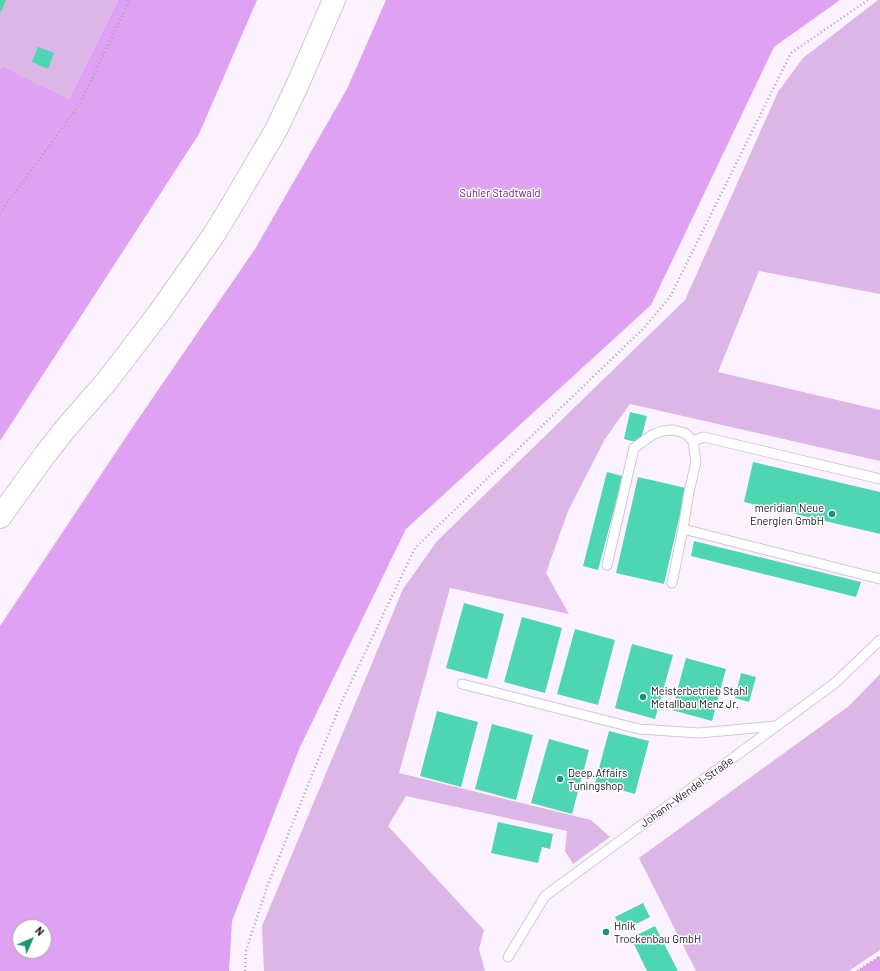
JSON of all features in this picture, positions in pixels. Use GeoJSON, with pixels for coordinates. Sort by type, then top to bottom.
{"type":"FeatureCollection","features":[{"type":"Feature","properties":{"kind":"main road"},"geometry":{"type":"LineString","coordinates":[[0,517],[44,456],[107,381],[158,314],[217,230],[276,130],[297,86],[334,0]]}},
{"type":"Feature","properties":{"kind":"lane"},"geometry":{"type":"LineString","coordinates":[[607,565],[634,448],[652,435],[662,432],[673,430],[685,433],[693,441],[696,462],[672,583]]}},
{"type":"Feature","properties":{"kind":"lane"},"geometry":{"type":"LineString","coordinates":[[693,441],[704,437],[880,479]]}},
{"type":"Feature","properties":{"kind":"lane"},"geometry":{"type":"LineString","coordinates":[[683,529],[880,579]]}},
{"type":"Feature","properties":{"kind":"lane","name":"Johann-Wendel-Straße"},"geometry":{"type":"LineString","coordinates":[[508,957],[545,896],[835,683],[880,640]]}},
{"type":"Feature","properties":{"kind":"lane"},"geometry":{"type":"LineString","coordinates":[[462,684],[639,729],[699,733],[777,726]]}},
{"type":"Feature","properties":{"kind":"path"},"geometry":{"type":"LineString","coordinates":[[0,213],[79,105],[130,0]]}},
{"type":"Feature","properties":{"kind":"path"},"geometry":{"type":"LineString","coordinates":[[246,971],[246,951],[267,887],[341,703],[415,548],[644,328],[670,297],[791,53],[868,0]]}},
{"type":"Feature","properties":{"kind":"path"},"geometry":{"type":"LineString","coordinates":[[857,971],[880,956]]}},
{"type":"Feature","properties":{"kind":"shaded area"},"geometry":{"type":"Polygon","coordinates":[[[0,0],[118,0],[69,99],[2,66],[0,69],[0,0]]]}},
{"type":"Feature","properties":{"kind":"shaded area"},"geometry":{"type":"Polygon","coordinates":[[[878,0],[880,0],[880,294],[759,271],[718,372],[880,410],[880,461],[630,404],[605,439],[568,511],[546,573],[569,614],[450,588],[399,773],[591,820],[610,837],[573,864],[565,851],[567,831],[406,796],[388,826],[484,930],[479,949],[485,971],[264,971],[262,926],[403,589],[437,541],[685,300],[778,92],[803,58],[878,0]]]}},
{"type":"Feature","properties":{"kind":"shaded area"},"geometry":{"type":"Polygon","coordinates":[[[880,674],[880,950],[849,971],[696,971],[639,858],[849,706],[880,674]]]}},
{"type":"Feature","properties":{"kind":"green space"},"geometry":{"type":"Polygon","coordinates":[[[118,0],[257,0],[199,134],[0,441],[0,69],[2,66],[69,99],[118,0]]]}},
{"type":"Feature","properties":{"kind":"green space","name":"Suhler Stadtwald"},"geometry":{"type":"Polygon","coordinates":[[[386,0],[840,0],[774,47],[651,305],[406,529],[300,747],[232,921],[229,971],[0,971],[0,626],[132,428],[255,249],[347,89],[386,0]]]}},
{"type":"Feature","properties":{"kind":"green space"},"geometry":{"type":"Polygon","coordinates":[[[880,956],[880,971],[857,971],[880,956]]]}},
{"type":"Feature","properties":{"kind":"building"},"geometry":{"type":"Polygon","coordinates":[[[0,0],[6,0],[1,12],[0,12],[0,0]]]}},
{"type":"Feature","properties":{"kind":"building"},"geometry":{"type":"Polygon","coordinates":[[[38,47],[54,53],[48,69],[32,62],[38,47]]]}},
{"type":"Feature","properties":{"kind":"building"},"geometry":{"type":"Polygon","coordinates":[[[630,412],[647,416],[640,443],[624,439],[630,412]]]}},
{"type":"Feature","properties":{"kind":"building"},"geometry":{"type":"Polygon","coordinates":[[[753,462],[880,492],[880,534],[744,502],[753,462]]]}},
{"type":"Feature","properties":{"kind":"building"},"geometry":{"type":"Polygon","coordinates":[[[607,472],[623,476],[598,570],[583,566],[607,472]]]}},
{"type":"Feature","properties":{"kind":"building"},"geometry":{"type":"Polygon","coordinates":[[[638,477],[686,488],[664,584],[616,573],[638,477]]]}},
{"type":"Feature","properties":{"kind":"building"},"geometry":{"type":"Polygon","coordinates":[[[694,541],[861,582],[856,597],[691,556],[694,541]]]}},
{"type":"Feature","properties":{"kind":"building"},"geometry":{"type":"Polygon","coordinates":[[[464,603],[504,614],[487,679],[446,668],[464,603]]]}},
{"type":"Feature","properties":{"kind":"building"},"geometry":{"type":"Polygon","coordinates":[[[522,617],[562,628],[545,693],[504,682],[522,617]]]}},
{"type":"Feature","properties":{"kind":"building"},"geometry":{"type":"Polygon","coordinates":[[[575,629],[615,640],[598,705],[557,694],[575,629]]]}},
{"type":"Feature","properties":{"kind":"building"},"geometry":{"type":"Polygon","coordinates":[[[632,644],[673,655],[655,719],[615,708],[632,644]]]}},
{"type":"Feature","properties":{"kind":"building"},"geometry":{"type":"Polygon","coordinates":[[[686,658],[726,669],[712,721],[672,710],[686,658]]]}},
{"type":"Feature","properties":{"kind":"building"},"geometry":{"type":"Polygon","coordinates":[[[741,673],[756,677],[749,702],[735,698],[741,673]]]}},
{"type":"Feature","properties":{"kind":"building"},"geometry":{"type":"Polygon","coordinates":[[[437,711],[478,722],[461,787],[420,776],[437,711]]]}},
{"type":"Feature","properties":{"kind":"building"},"geometry":{"type":"Polygon","coordinates":[[[492,724],[533,735],[516,800],[475,789],[492,724]]]}},
{"type":"Feature","properties":{"kind":"building"},"geometry":{"type":"Polygon","coordinates":[[[609,731],[649,741],[635,794],[595,783],[609,731]]]}},
{"type":"Feature","properties":{"kind":"building"},"geometry":{"type":"Polygon","coordinates":[[[549,739],[589,750],[572,814],[531,803],[549,739]]]}},
{"type":"Feature","properties":{"kind":"building"},"geometry":{"type":"Polygon","coordinates":[[[498,822],[553,834],[550,849],[542,847],[538,863],[491,853],[498,822]]]}},
{"type":"Feature","properties":{"kind":"building"},"geometry":{"type":"Polygon","coordinates":[[[643,903],[650,917],[622,931],[615,917],[643,903]]]}},
{"type":"Feature","properties":{"kind":"building"},"geometry":{"type":"Polygon","coordinates":[[[655,926],[678,971],[647,971],[631,938],[655,926]]]}},
{"type":"Feature","properties":{"kind":"place","name":"meridian Neue Energien GmbH"},"geometry":{"type":"Point","coordinates":[832,514]}},
{"type":"Feature","properties":{"kind":"place","name":"Meisterbetrieb Stahl Metallbau Menz Jr."},"geometry":{"type":"Point","coordinates":[643,697]}},
{"type":"Feature","properties":{"kind":"place","name":"Deep.Affairs Tuningshop"},"geometry":{"type":"Point","coordinates":[560,779]}},
{"type":"Feature","properties":{"kind":"place","name":"Hnik Trockenbau GmbH"},"geometry":{"type":"Point","coordinates":[606,932]}}]}
